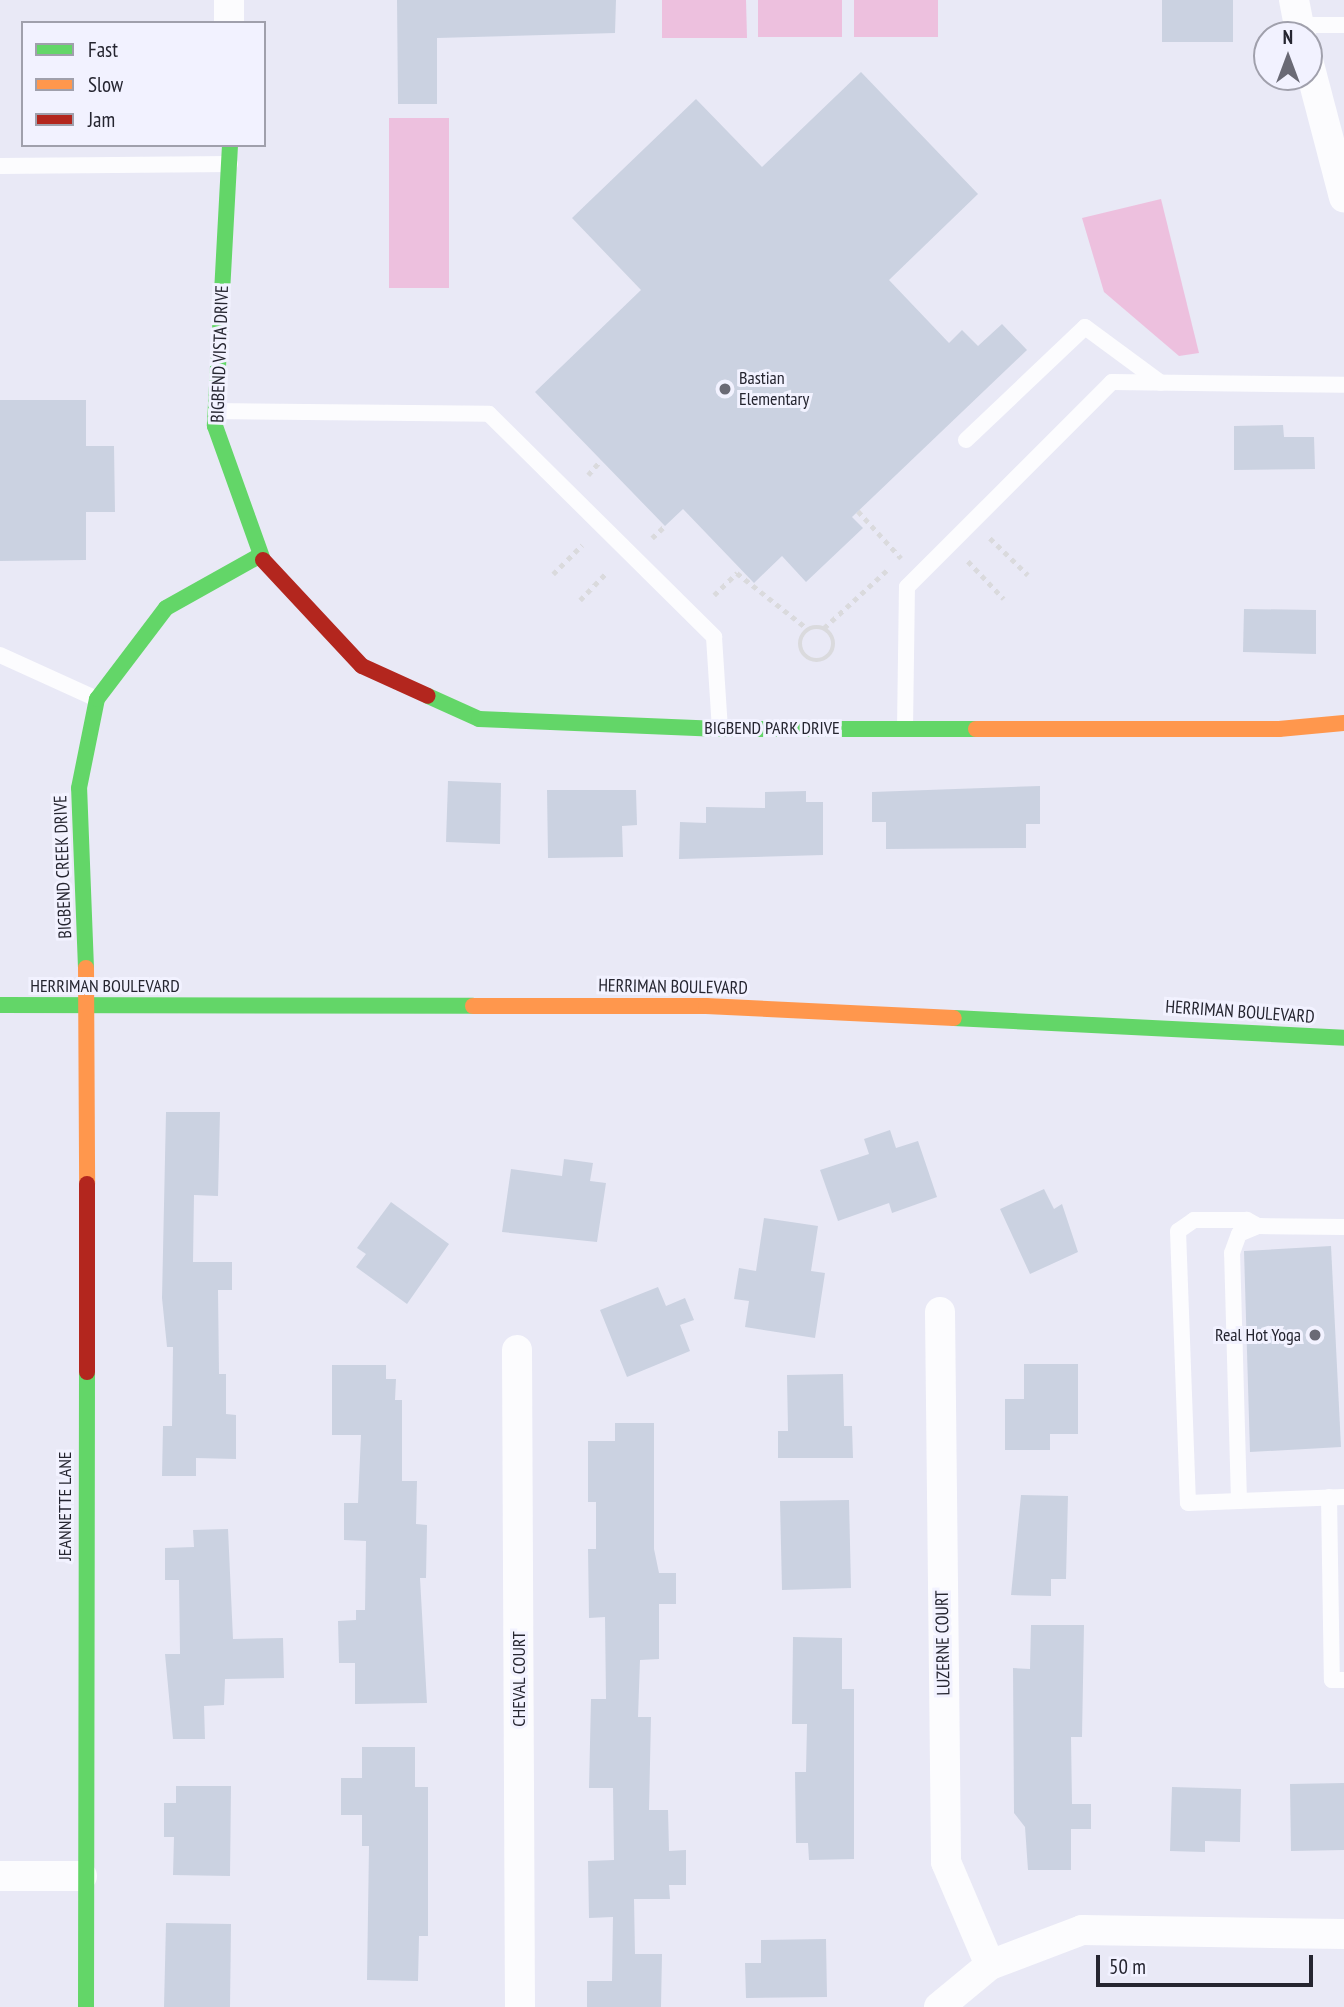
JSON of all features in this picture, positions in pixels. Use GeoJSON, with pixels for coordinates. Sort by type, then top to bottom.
{"type":"FeatureCollection","features":[{"type":"Feature","properties":{"kind":"street"},"geometry":{"type":"LineString","coordinates":[[229,0],[229,21]]}},
{"type":"Feature","properties":{"kind":"street"},"geometry":{"type":"LineString","coordinates":[[1316,91],[1344,197]]}},
{"type":"Feature","properties":{"kind":"street","name":"BIGBEND VISTA DRIVE"},"geometry":{"type":"LineString","coordinates":[[230,147],[215,426],[259,556]]}},
{"type":"Feature","properties":{"kind":"street","name":"BIGBEND PARK DRIVE"},"geometry":{"type":"LineString","coordinates":[[259,556],[362,666],[479,719],[720,729],[1279,729],[1344,723]]}},
{"type":"Feature","properties":{"kind":"street","name":"BIGBEND CREEK DRIVE"},"geometry":{"type":"LineString","coordinates":[[87,1005],[79,788],[97,699],[166,608],[259,556]]}},
{"type":"Feature","properties":{"kind":"street","name":"HERRIMAN BOULEVARD"},"geometry":{"type":"LineString","coordinates":[[0,1005],[706,1006],[1344,1038]]}},
{"type":"Feature","properties":{"kind":"street","name":"JEANNETTE LANE"},"geometry":{"type":"LineString","coordinates":[[86,2007],[82,1876],[87,1005]]}},
{"type":"Feature","properties":{"kind":"street","name":"LUZERNE COURT"},"geometry":{"type":"LineString","coordinates":[[940,1312],[946,1862],[990,1965]]}},
{"type":"Feature","properties":{"kind":"street","name":"CHEVAL COURT"},"geometry":{"type":"LineString","coordinates":[[517,1350],[520,2007]]}},
{"type":"Feature","properties":{"kind":"street"},"geometry":{"type":"LineString","coordinates":[[0,1876],[82,1876]]}},
{"type":"Feature","properties":{"kind":"street"},"geometry":{"type":"LineString","coordinates":[[939,2007],[990,1965],[1082,1930],[1344,1934]]}},
{"type":"Feature","properties":{"kind":"lane"},"geometry":{"type":"LineString","coordinates":[[1298,20],[1344,25]]}},
{"type":"Feature","properties":{"kind":"lane"},"geometry":{"type":"LineString","coordinates":[[0,166],[230,164]]}},
{"type":"Feature","properties":{"kind":"lane"},"geometry":{"type":"LineString","coordinates":[[966,440],[1085,327],[1161,383]]}},
{"type":"Feature","properties":{"kind":"lane"},"geometry":{"type":"LineString","coordinates":[[905,728],[907,587],[1112,382],[1344,385]]}},
{"type":"Feature","properties":{"kind":"lane"},"geometry":{"type":"LineString","coordinates":[[215,411],[489,414],[714,637],[720,729]]}},
{"type":"Feature","properties":{"kind":"lane"},"geometry":{"type":"LineString","coordinates":[[0,655],[97,699]]}},
{"type":"Feature","properties":{"kind":"lane"},"geometry":{"type":"LineString","coordinates":[[1258,1226],[1247,1220],[1194,1220],[1178,1231],[1188,1503],[1336,1497],[1338,1643],[1332,1680],[1344,1680]]}},
{"type":"Feature","properties":{"kind":"lane"},"geometry":{"type":"LineString","coordinates":[[1239,1501],[1232,1253],[1239,1234],[1258,1226],[1344,1227]]}},
{"type":"Feature","properties":{"kind":"path"},"geometry":{"type":"LineString","coordinates":[[588,475],[601,460]]}},
{"type":"Feature","properties":{"kind":"path"},"geometry":{"type":"LineString","coordinates":[[858,511],[901,558]]}},
{"type":"Feature","properties":{"kind":"path"},"geometry":{"type":"LineString","coordinates":[[652,538],[665,526]]}},
{"type":"Feature","properties":{"kind":"path"},"geometry":{"type":"LineString","coordinates":[[990,538],[1028,575]]}},
{"type":"Feature","properties":{"kind":"path"},"geometry":{"type":"LineString","coordinates":[[554,574],[582,545]]}},
{"type":"Feature","properties":{"kind":"path"},"geometry":{"type":"LineString","coordinates":[[968,561],[1004,599]]}},
{"type":"Feature","properties":{"kind":"path"},"geometry":{"type":"LineString","coordinates":[[714,596],[737,573],[808,629],[824,628],[887,570]]}},
{"type":"Feature","properties":{"kind":"path"},"geometry":{"type":"LineString","coordinates":[[580,600],[608,571]]}},
{"type":"Feature","properties":{"kind":"path"},"geometry":{"type":"LineString","coordinates":[[808,629],[800,649],[817,662],[834,648],[824,628]]}},
{"type":"Feature","properties":{"kind":"shaded area"},"geometry":{"type":"Polygon","coordinates":[[[662,0],[746,0],[747,38],[662,38],[662,0]]]}},
{"type":"Feature","properties":{"kind":"shaded area"},"geometry":{"type":"Polygon","coordinates":[[[758,0],[842,0],[842,37],[758,37],[758,0]]]}},
{"type":"Feature","properties":{"kind":"shaded area"},"geometry":{"type":"Polygon","coordinates":[[[854,0],[938,0],[938,37],[854,37],[854,0]]]}},
{"type":"Feature","properties":{"kind":"shaded area"},"geometry":{"type":"Polygon","coordinates":[[[389,118],[449,118],[449,288],[389,288],[389,118]]]}},
{"type":"Feature","properties":{"kind":"shaded area"},"geometry":{"type":"Polygon","coordinates":[[[1161,199],[1199,353],[1179,356],[1104,292],[1082,218],[1161,199]]]}},
{"type":"Feature","properties":{"kind":"building"},"geometry":{"type":"Polygon","coordinates":[[[397,0],[616,0],[615,33],[437,38],[437,104],[398,104],[397,0]]]}},
{"type":"Feature","properties":{"kind":"building"},"geometry":{"type":"Polygon","coordinates":[[[1162,0],[1233,0],[1233,42],[1162,42],[1162,0]]]}},
{"type":"Feature","properties":{"kind":"building"},"geometry":{"type":"Polygon","coordinates":[[[861,72],[978,194],[889,280],[949,343],[962,330],[978,346],[1002,324],[1027,350],[852,517],[863,528],[806,582],[782,556],[754,583],[683,509],[665,526],[535,392],[641,290],[572,218],[696,99],[762,167],[861,72]]]}},
{"type":"Feature","properties":{"kind":"building"},"geometry":{"type":"Polygon","coordinates":[[[0,400],[86,400],[86,446],[114,446],[115,512],[86,512],[86,560],[0,561],[0,400]]]}},
{"type":"Feature","properties":{"kind":"building"},"geometry":{"type":"Polygon","coordinates":[[[1283,425],[1284,437],[1314,437],[1315,469],[1234,470],[1234,426],[1283,425]]]}},
{"type":"Feature","properties":{"kind":"building"},"geometry":{"type":"Polygon","coordinates":[[[1244,609],[1316,610],[1316,654],[1243,652],[1244,609]]]}},
{"type":"Feature","properties":{"kind":"building"},"geometry":{"type":"Polygon","coordinates":[[[448,781],[501,783],[500,844],[446,842],[448,781]]]}},
{"type":"Feature","properties":{"kind":"building"},"geometry":{"type":"Polygon","coordinates":[[[1040,786],[1040,824],[1026,824],[1026,848],[886,849],[886,822],[872,822],[872,792],[1040,786]]]}},
{"type":"Feature","properties":{"kind":"building"},"geometry":{"type":"Polygon","coordinates":[[[547,790],[636,790],[637,825],[622,826],[623,857],[548,858],[547,790]]]}},
{"type":"Feature","properties":{"kind":"building"},"geometry":{"type":"Polygon","coordinates":[[[806,791],[806,802],[823,802],[823,855],[679,859],[680,822],[706,823],[706,807],[765,808],[765,792],[806,791]]]}},
{"type":"Feature","properties":{"kind":"building"},"geometry":{"type":"Polygon","coordinates":[[[166,1112],[220,1112],[218,1196],[194,1195],[193,1262],[232,1262],[232,1290],[218,1290],[219,1374],[226,1374],[226,1414],[236,1415],[236,1459],[196,1458],[196,1476],[162,1476],[163,1426],[172,1426],[173,1347],[167,1347],[162,1298],[166,1112]]]}},
{"type":"Feature","properties":{"kind":"building"},"geometry":{"type":"Polygon","coordinates":[[[890,1130],[896,1148],[918,1141],[937,1197],[892,1213],[889,1203],[838,1221],[820,1170],[869,1154],[864,1139],[890,1130]]]}},
{"type":"Feature","properties":{"kind":"building"},"geometry":{"type":"Polygon","coordinates":[[[564,1159],[593,1163],[590,1181],[606,1183],[597,1242],[502,1232],[511,1169],[562,1176],[564,1159]]]}},
{"type":"Feature","properties":{"kind":"building"},"geometry":{"type":"Polygon","coordinates":[[[1044,1189],[1054,1209],[1062,1204],[1078,1252],[1030,1274],[1000,1209],[1044,1189]]]}},
{"type":"Feature","properties":{"kind":"building"},"geometry":{"type":"Polygon","coordinates":[[[391,1202],[449,1244],[407,1304],[356,1267],[366,1254],[357,1248],[391,1202]]]}},
{"type":"Feature","properties":{"kind":"building"},"geometry":{"type":"Polygon","coordinates":[[[764,1218],[818,1226],[811,1271],[825,1273],[815,1338],[745,1327],[749,1301],[734,1299],[739,1268],[756,1271],[764,1218]]]}},
{"type":"Feature","properties":{"kind":"building"},"geometry":{"type":"Polygon","coordinates":[[[1331,1246],[1341,1447],[1250,1452],[1244,1251],[1331,1246]]]}},
{"type":"Feature","properties":{"kind":"building"},"geometry":{"type":"Polygon","coordinates":[[[658,1287],[666,1306],[685,1298],[694,1320],[680,1325],[690,1351],[627,1377],[600,1310],[658,1287]]]}},
{"type":"Feature","properties":{"kind":"building"},"geometry":{"type":"Polygon","coordinates":[[[1024,1364],[1078,1364],[1078,1434],[1050,1434],[1050,1450],[1005,1450],[1005,1399],[1024,1399],[1024,1364]]]}},
{"type":"Feature","properties":{"kind":"building"},"geometry":{"type":"Polygon","coordinates":[[[332,1365],[386,1365],[386,1379],[396,1379],[395,1400],[402,1400],[402,1481],[417,1481],[416,1524],[427,1525],[426,1578],[420,1578],[427,1703],[355,1704],[355,1663],[339,1663],[338,1621],[356,1620],[356,1610],[365,1610],[366,1541],[344,1540],[344,1503],[358,1503],[361,1435],[332,1435],[332,1365]]]}},
{"type":"Feature","properties":{"kind":"building"},"geometry":{"type":"Polygon","coordinates":[[[843,1374],[844,1426],[852,1426],[853,1458],[778,1458],[778,1431],[788,1431],[787,1375],[843,1374]]]}},
{"type":"Feature","properties":{"kind":"building"},"geometry":{"type":"Polygon","coordinates":[[[615,1423],[654,1423],[654,1549],[659,1573],[676,1573],[676,1604],[659,1604],[659,1659],[640,1660],[638,1717],[651,1717],[649,1810],[668,1810],[669,1851],[686,1850],[686,1885],[669,1885],[670,1899],[634,1899],[635,1954],[662,1954],[661,2007],[587,2007],[587,1981],[612,1981],[613,1917],[589,1918],[588,1861],[614,1860],[613,1788],[589,1788],[591,1699],[606,1699],[605,1617],[589,1618],[588,1549],[596,1549],[596,1502],[588,1502],[588,1441],[615,1441],[615,1423]]]}},
{"type":"Feature","properties":{"kind":"building"},"geometry":{"type":"Polygon","coordinates":[[[1021,1495],[1068,1496],[1066,1579],[1051,1579],[1051,1596],[1011,1595],[1021,1495]]]}},
{"type":"Feature","properties":{"kind":"building"},"geometry":{"type":"Polygon","coordinates":[[[849,1500],[851,1588],[782,1590],[780,1501],[849,1500]]]}},
{"type":"Feature","properties":{"kind":"building"},"geometry":{"type":"Polygon","coordinates":[[[228,1529],[233,1639],[283,1638],[284,1678],[225,1679],[224,1705],[204,1706],[205,1739],[173,1739],[165,1654],[180,1654],[179,1580],[165,1580],[165,1548],[194,1547],[193,1530],[228,1529]]]}},
{"type":"Feature","properties":{"kind":"building"},"geometry":{"type":"Polygon","coordinates":[[[1031,1625],[1084,1625],[1082,1737],[1071,1737],[1072,1804],[1091,1804],[1091,1829],[1071,1829],[1071,1870],[1028,1870],[1025,1827],[1014,1813],[1013,1668],[1030,1669],[1031,1625]]]}},
{"type":"Feature","properties":{"kind":"building"},"geometry":{"type":"Polygon","coordinates":[[[793,1637],[842,1638],[842,1689],[854,1689],[854,1859],[809,1860],[808,1843],[796,1843],[795,1772],[806,1772],[807,1724],[792,1724],[793,1637]]]}},
{"type":"Feature","properties":{"kind":"building"},"geometry":{"type":"Polygon","coordinates":[[[362,1747],[415,1747],[415,1787],[428,1787],[428,1936],[419,1936],[418,1981],[367,1980],[369,1846],[362,1846],[362,1815],[341,1815],[341,1778],[362,1778],[362,1747]]]}},
{"type":"Feature","properties":{"kind":"building"},"geometry":{"type":"Polygon","coordinates":[[[1344,1783],[1344,1850],[1291,1851],[1290,1784],[1344,1783]]]}},
{"type":"Feature","properties":{"kind":"building"},"geometry":{"type":"Polygon","coordinates":[[[176,1786],[231,1786],[230,1876],[173,1875],[174,1837],[164,1837],[164,1803],[176,1803],[176,1786]]]}},
{"type":"Feature","properties":{"kind":"building"},"geometry":{"type":"Polygon","coordinates":[[[1172,1787],[1241,1789],[1240,1842],[1205,1841],[1205,1852],[1170,1851],[1172,1787]]]}},
{"type":"Feature","properties":{"kind":"building"},"geometry":{"type":"Polygon","coordinates":[[[166,1923],[231,1924],[230,2007],[164,2007],[166,1923]]]}},
{"type":"Feature","properties":{"kind":"building"},"geometry":{"type":"Polygon","coordinates":[[[826,1939],[827,1997],[746,1998],[745,1963],[761,1963],[761,1940],[826,1939]]]}},
{"type":"Feature","properties":{"kind":"traffic: fast"},"geometry":{"type":"LineString","coordinates":[[230,147],[215,426],[263,560]]}},
{"type":"Feature","properties":{"kind":"traffic: fast"},"geometry":{"type":"LineString","coordinates":[[86,968],[79,788],[97,699],[166,608],[259,556]]}},
{"type":"Feature","properties":{"kind":"traffic: fast"},"geometry":{"type":"LineString","coordinates":[[428,696],[479,719],[720,729],[976,729]]}},
{"type":"Feature","properties":{"kind":"traffic: fast"},"geometry":{"type":"LineString","coordinates":[[0,1005],[473,1006]]}},
{"type":"Feature","properties":{"kind":"traffic: fast"},"geometry":{"type":"LineString","coordinates":[[954,1018],[1344,1038]]}},
{"type":"Feature","properties":{"kind":"traffic: fast"},"geometry":{"type":"LineString","coordinates":[[86,2007],[87,1372]]}},
{"type":"Feature","properties":{"kind":"traffic: slow"},"geometry":{"type":"LineString","coordinates":[[976,729],[1279,729],[1344,723]]}},
{"type":"Feature","properties":{"kind":"traffic: slow"},"geometry":{"type":"LineString","coordinates":[[86,968],[87,1184]]}},
{"type":"Feature","properties":{"kind":"traffic: slow"},"geometry":{"type":"LineString","coordinates":[[473,1006],[706,1006],[954,1018]]}},
{"type":"Feature","properties":{"kind":"traffic: jam"},"geometry":{"type":"LineString","coordinates":[[263,560],[362,666],[428,696]]}},
{"type":"Feature","properties":{"kind":"traffic: jam"},"geometry":{"type":"LineString","coordinates":[[87,1184],[87,1372]]}},
{"type":"Feature","properties":{"kind":"place","name":"Bastian Elementary"},"geometry":{"type":"Point","coordinates":[725,389]}},
{"type":"Feature","properties":{"kind":"place","name":"Real Hot Yoga"},"geometry":{"type":"Point","coordinates":[1315,1335]}}]}
